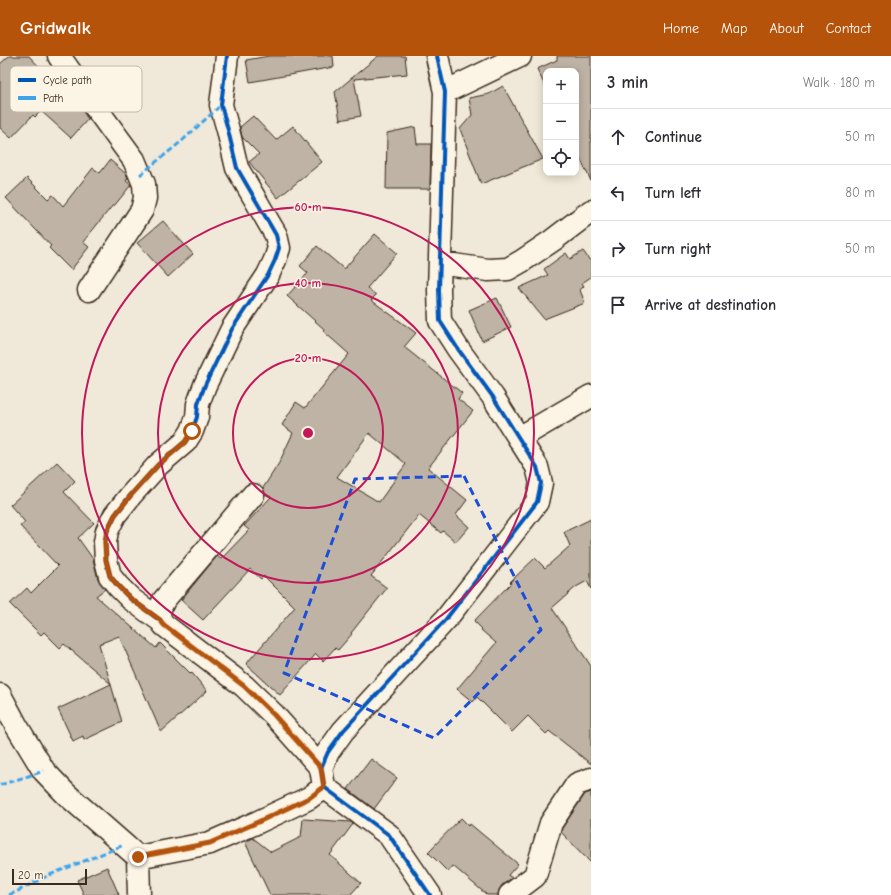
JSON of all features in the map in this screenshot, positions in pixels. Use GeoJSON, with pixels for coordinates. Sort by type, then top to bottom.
{"type":"FeatureCollection","features":[{"type":"Feature","properties":{"kind":"street"},"geometry":{"type":"LineString","coordinates":[[60,56],[67,66]]}},
{"type":"Feature","properties":{"kind":"street"},"geometry":{"type":"LineString","coordinates":[[227,56],[221,105],[236,168],[276,235],[279,248],[268,274],[232,329],[205,385],[198,404],[197,417],[189,437],[158,465],[115,515],[107,531],[105,542],[106,560],[110,576],[131,599],[244,686],[274,715],[323,778],[389,835],[430,895]]}},
{"type":"Feature","properties":{"kind":"street"},"geometry":{"type":"LineString","coordinates":[[138,857],[210,843],[309,798],[323,778],[328,752],[343,731],[446,620],[537,502],[541,483],[537,467],[493,397],[458,349],[440,321],[439,290],[445,92],[438,56]]}},
{"type":"Feature","properties":{"kind":"street"},"geometry":{"type":"LineString","coordinates":[[445,92],[520,56]]}},
{"type":"Feature","properties":{"kind":"street"},"geometry":{"type":"LineString","coordinates":[[89,290],[142,210],[145,198],[144,184],[134,160],[99,112]]}},
{"type":"Feature","properties":{"kind":"street"},"geometry":{"type":"LineString","coordinates":[[440,263],[488,270],[508,269],[522,262],[591,211]]}},
{"type":"Feature","properties":{"kind":"street"},"geometry":{"type":"LineString","coordinates":[[520,438],[591,396]]}},
{"type":"Feature","properties":{"kind":"street"},"geometry":{"type":"LineString","coordinates":[[160,620],[158,611],[164,600],[253,496]]}},
{"type":"Feature","properties":{"kind":"street"},"geometry":{"type":"LineString","coordinates":[[0,695],[44,771],[66,794],[138,857],[140,895]]}},
{"type":"Feature","properties":{"kind":"street"},"geometry":{"type":"LineString","coordinates":[[510,895],[535,876],[552,823],[577,784],[591,779]]}},
{"type":"Feature","properties":{"kind":"highlighted area"},"geometry":{"type":"Polygon","coordinates":[[[464,476],[541,630],[434,738],[284,673],[355,479],[464,476]]]}},
{"type":"Feature","properties":{"kind":"building"},"geometry":{"type":"Polygon","coordinates":[[[9,56],[29,56],[38,66],[10,66],[10,112],[40,112],[35,117],[33,115],[11,138],[0,128],[0,64],[9,56]]]}},
{"type":"Feature","properties":{"kind":"building"},"geometry":{"type":"Polygon","coordinates":[[[269,56],[333,56],[334,67],[250,82],[246,60],[269,56]]]}},
{"type":"Feature","properties":{"kind":"building"},"geometry":{"type":"Polygon","coordinates":[[[378,56],[405,56],[407,74],[354,79],[361,116],[340,120],[335,92],[378,56]]]}},
{"type":"Feature","properties":{"kind":"building"},"geometry":{"type":"Polygon","coordinates":[[[557,56],[591,56],[591,181],[579,156],[579,68],[543,68],[543,82],[537,69],[557,60],[557,56]]]}},
{"type":"Feature","properties":{"kind":"building"},"geometry":{"type":"Polygon","coordinates":[[[503,86],[543,159],[481,184],[460,129],[472,115],[469,98],[489,94],[503,86]]]}},
{"type":"Feature","properties":{"kind":"building"},"geometry":{"type":"Polygon","coordinates":[[[42,112],[83,112],[88,119],[71,138],[42,112]]]}},
{"type":"Feature","properties":{"kind":"building"},"geometry":{"type":"Polygon","coordinates":[[[253,116],[276,140],[293,126],[322,162],[278,198],[249,162],[259,154],[242,137],[240,127],[253,116]]]}},
{"type":"Feature","properties":{"kind":"building"},"geometry":{"type":"Polygon","coordinates":[[[415,127],[417,144],[431,144],[430,189],[386,189],[387,133],[415,127]]]}},
{"type":"Feature","properties":{"kind":"building"},"geometry":{"type":"Polygon","coordinates":[[[110,160],[126,174],[128,178],[126,181],[131,185],[83,242],[89,247],[71,270],[49,248],[51,246],[6,198],[27,178],[48,199],[53,195],[63,206],[93,168],[100,173],[110,160]]]}},
{"type":"Feature","properties":{"kind":"building"},"geometry":{"type":"Polygon","coordinates":[[[163,221],[193,254],[168,277],[137,243],[163,221]]]}},
{"type":"Feature","properties":{"kind":"building"},"geometry":{"type":"Polygon","coordinates":[[[375,234],[397,253],[367,288],[376,295],[371,300],[416,333],[404,347],[462,393],[458,399],[473,411],[428,468],[467,500],[456,515],[469,527],[456,542],[443,531],[441,533],[419,515],[371,576],[387,588],[351,633],[352,634],[338,650],[335,648],[323,661],[316,654],[280,695],[246,664],[295,607],[264,576],[261,579],[250,569],[203,620],[181,600],[217,556],[221,559],[249,530],[244,526],[271,497],[265,494],[263,488],[279,463],[293,433],[282,425],[296,402],[305,408],[349,354],[287,296],[308,273],[300,266],[317,246],[344,269],[375,234]],[[369,433],[337,477],[379,502],[406,464],[369,433]]]}},
{"type":"Feature","properties":{"kind":"building"},"geometry":{"type":"Polygon","coordinates":[[[583,251],[591,262],[591,277],[582,283],[584,286],[580,290],[585,303],[544,319],[519,288],[548,275],[544,269],[566,253],[570,259],[583,251]]]}},
{"type":"Feature","properties":{"kind":"building"},"geometry":{"type":"Polygon","coordinates":[[[497,298],[511,327],[482,341],[469,310],[497,298]]]}},
{"type":"Feature","properties":{"kind":"building"},"geometry":{"type":"Polygon","coordinates":[[[57,462],[75,481],[64,492],[94,523],[78,538],[93,559],[98,579],[105,589],[96,596],[156,648],[160,643],[191,674],[192,673],[207,691],[161,732],[119,636],[99,644],[111,684],[64,644],[60,648],[44,632],[41,635],[10,604],[27,588],[31,593],[58,566],[20,526],[25,522],[10,505],[57,462]]]}},
{"type":"Feature","properties":{"kind":"building"},"geometry":{"type":"Polygon","coordinates":[[[591,519],[591,589],[587,581],[576,587],[552,608],[591,666],[591,764],[549,731],[546,734],[528,716],[512,732],[477,697],[473,702],[457,689],[496,643],[481,630],[482,629],[474,621],[511,583],[510,582],[535,558],[545,568],[570,546],[564,532],[591,519]]]}},
{"type":"Feature","properties":{"kind":"building"},"geometry":{"type":"Polygon","coordinates":[[[111,684],[122,722],[84,740],[83,736],[73,741],[58,709],[111,684]]]}},
{"type":"Feature","properties":{"kind":"building"},"geometry":{"type":"Polygon","coordinates":[[[371,759],[397,778],[374,809],[348,789],[371,759]]]}},
{"type":"Feature","properties":{"kind":"building"},"geometry":{"type":"Polygon","coordinates":[[[591,792],[591,863],[561,832],[562,828],[585,794],[591,792]]]}},
{"type":"Feature","properties":{"kind":"building"},"geometry":{"type":"Polygon","coordinates":[[[461,818],[469,826],[470,824],[518,864],[508,875],[512,878],[502,885],[498,895],[487,895],[453,866],[448,872],[428,852],[461,818]]]}},
{"type":"Feature","properties":{"kind":"building"},"geometry":{"type":"Polygon","coordinates":[[[303,819],[351,822],[353,824],[330,855],[361,883],[350,895],[270,895],[245,842],[253,838],[271,852],[301,837],[303,819]]]}},
{"type":"Feature","properties":{"kind":"building"},"geometry":{"type":"Polygon","coordinates":[[[107,867],[119,895],[84,895],[77,880],[107,867]]]}},
{"type":"Feature","properties":{"kind":"marked path"},"geometry":{"type":"LineString","coordinates":[[140,175],[182,141],[221,105]]}},
{"type":"Feature","properties":{"kind":"marked path"},"geometry":{"type":"LineString","coordinates":[[0,785],[44,771]]}},
{"type":"Feature","properties":{"kind":"marked path"},"geometry":{"type":"LineString","coordinates":[[9,895],[47,876],[124,845]]}},
{"type":"Feature","properties":{"kind":"cycle path"},"geometry":{"type":"LineString","coordinates":[[160,620],[131,599],[110,576],[106,560],[105,542],[107,531],[115,515],[131,495],[158,465],[185,442],[192,431],[197,417],[198,404],[205,385],[232,329],[268,275],[279,248],[276,235],[237,168],[221,105],[227,56]]}},
{"type":"Feature","properties":{"kind":"cycle path"},"geometry":{"type":"LineString","coordinates":[[430,895],[389,835],[324,787],[321,768],[328,752],[343,731],[446,619],[537,502],[541,483],[537,467],[493,397],[458,349],[440,321],[439,290],[445,92],[437,56]]}},
{"type":"Feature","properties":{"kind":"route"},"geometry":{"type":"LineString","coordinates":[[138,857],[210,843],[309,798],[324,787],[321,768],[274,715],[244,686],[131,599],[110,576],[106,560],[105,542],[107,531],[115,515],[158,465],[185,442],[192,431]]}}]}
